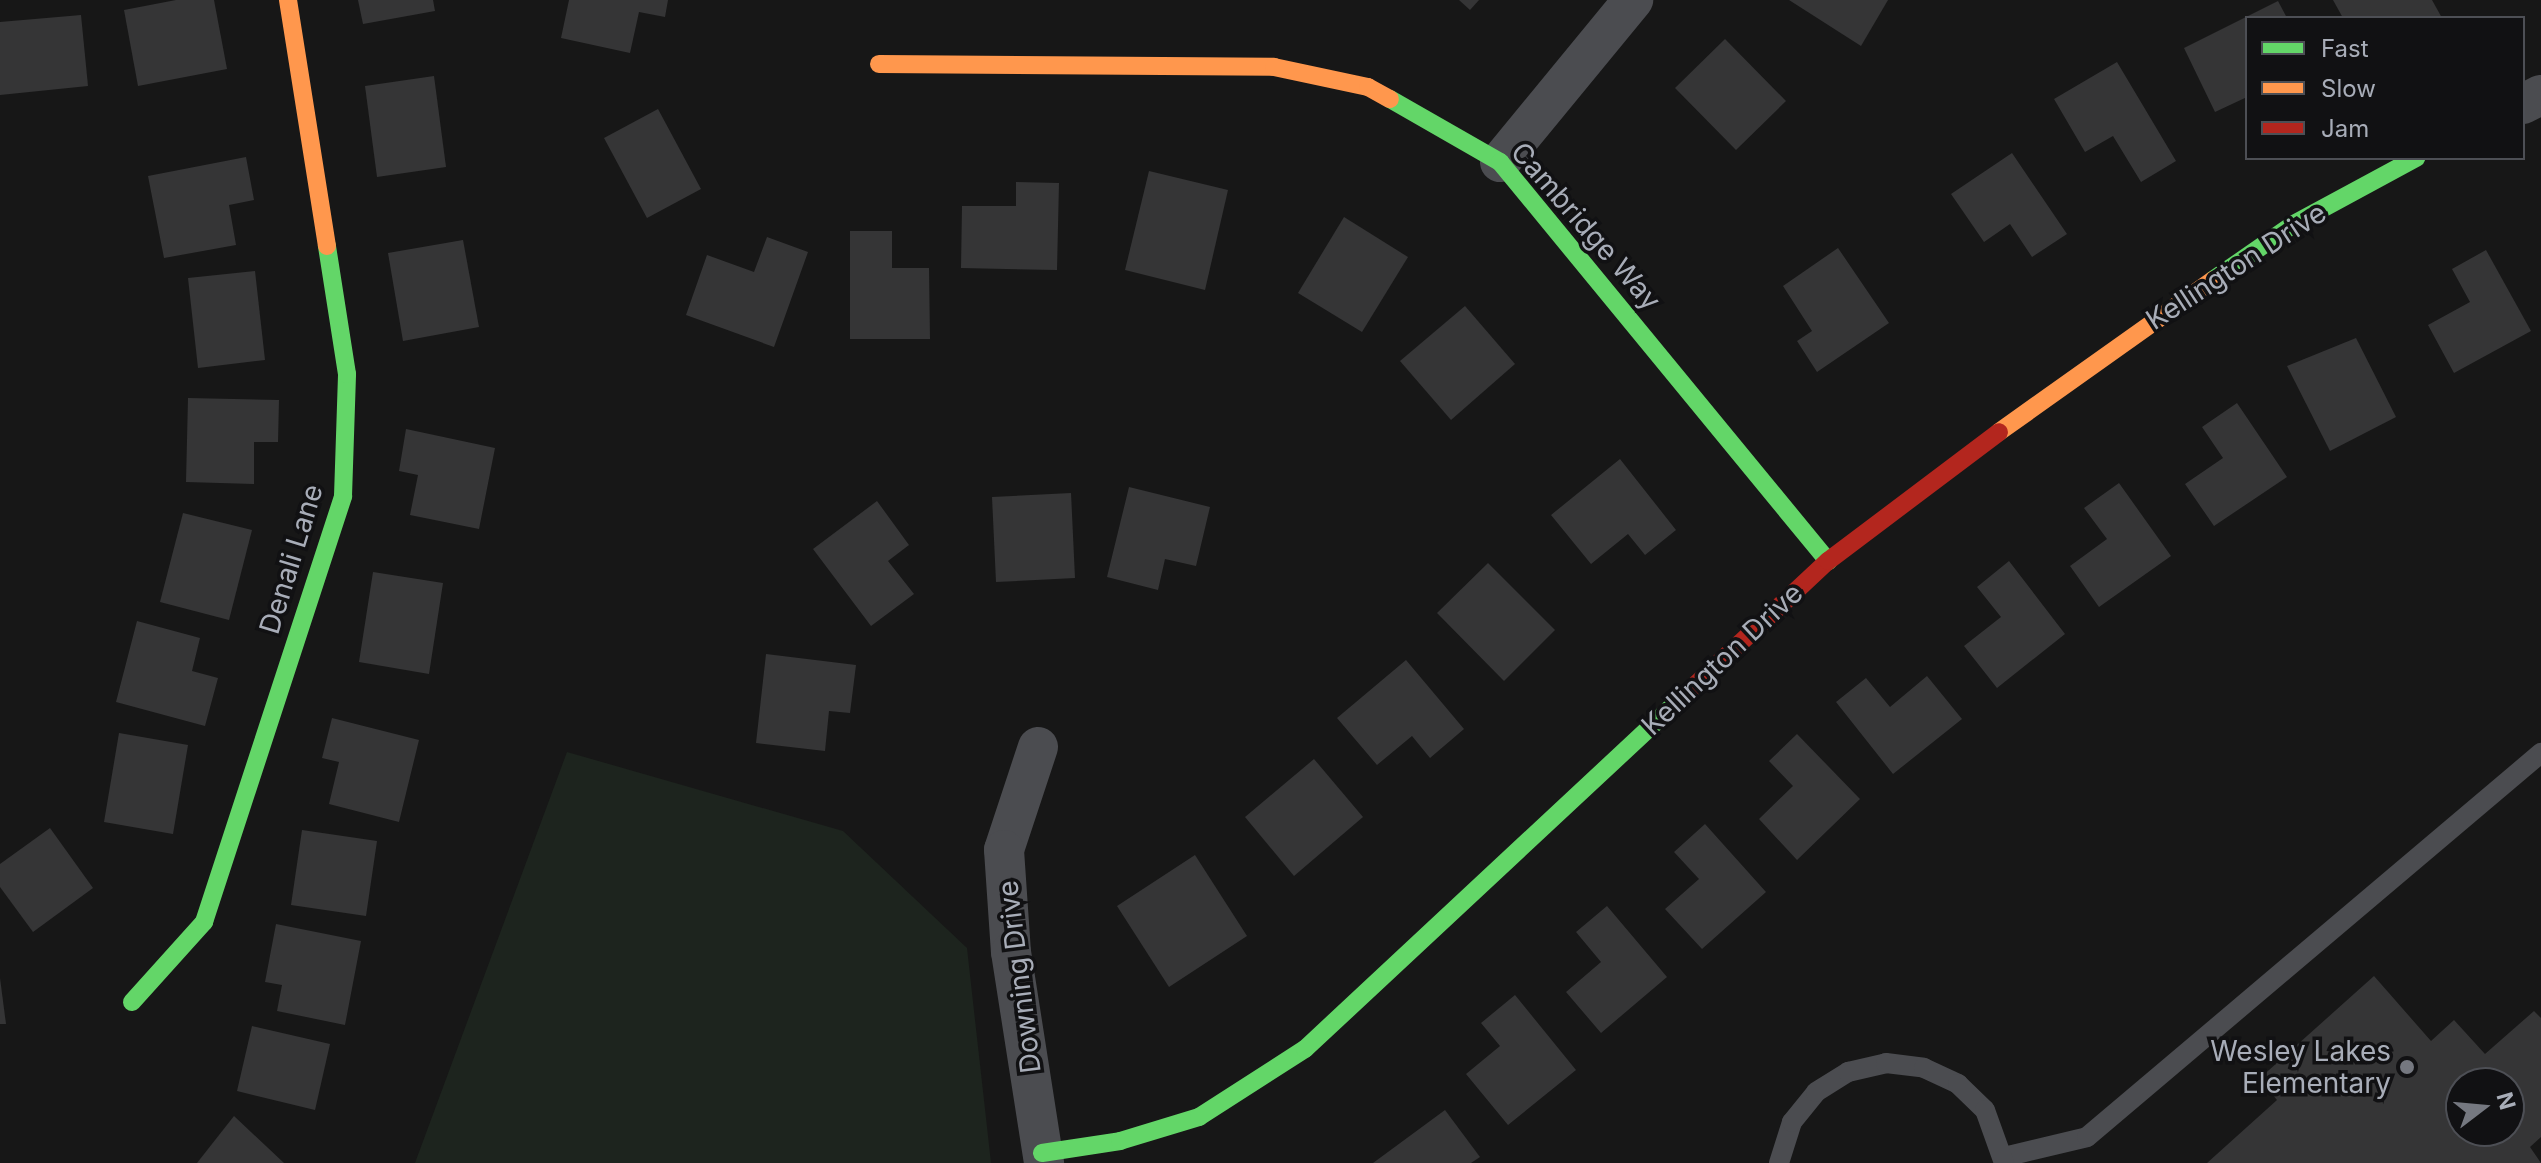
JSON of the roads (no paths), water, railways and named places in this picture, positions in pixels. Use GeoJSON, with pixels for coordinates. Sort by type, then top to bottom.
{"type":"FeatureCollection","features":[{"type":"Feature","properties":{"kind":"street","name":"Denali Lane"},"geometry":{"type":"LineString","coordinates":[[132,1002],[204,922],[343,496],[347,374],[288,0]]}},
{"type":"Feature","properties":{"kind":"street"},"geometry":{"type":"LineString","coordinates":[[1500,162],[1633,0]]}},
{"type":"Feature","properties":{"kind":"street","name":"Cambridge Way"},"geometry":{"type":"LineString","coordinates":[[879,64],[1274,67],[1368,87],[1500,162],[1828,561]]}},
{"type":"Feature","properties":{"kind":"street","name":"Kellington Drive"},"geometry":{"type":"LineString","coordinates":[[1043,1158],[1120,1141],[1199,1117],[1305,1049],[1828,561],[2088,365],[2294,224],[2412,160]]}},
{"type":"Feature","properties":{"kind":"street","name":"Downing Drive"},"geometry":{"type":"LineString","coordinates":[[1038,747],[1004,850],[1011,952],[1043,1158]]}},
{"type":"Feature","properties":{"kind":"lane"},"geometry":{"type":"LineString","coordinates":[[1779,1163],[1792,1122],[1816,1092],[1848,1072],[1886,1063],[1924,1068],[1958,1084],[1985,1110],[2004,1160],[2087,1137],[2541,753]]}},
{"type":"Feature","properties":{"kind":"place","name":"Wesley Lakes Elementary"},"geometry":{"type":"Point","coordinates":[2407,1067]}}]}
